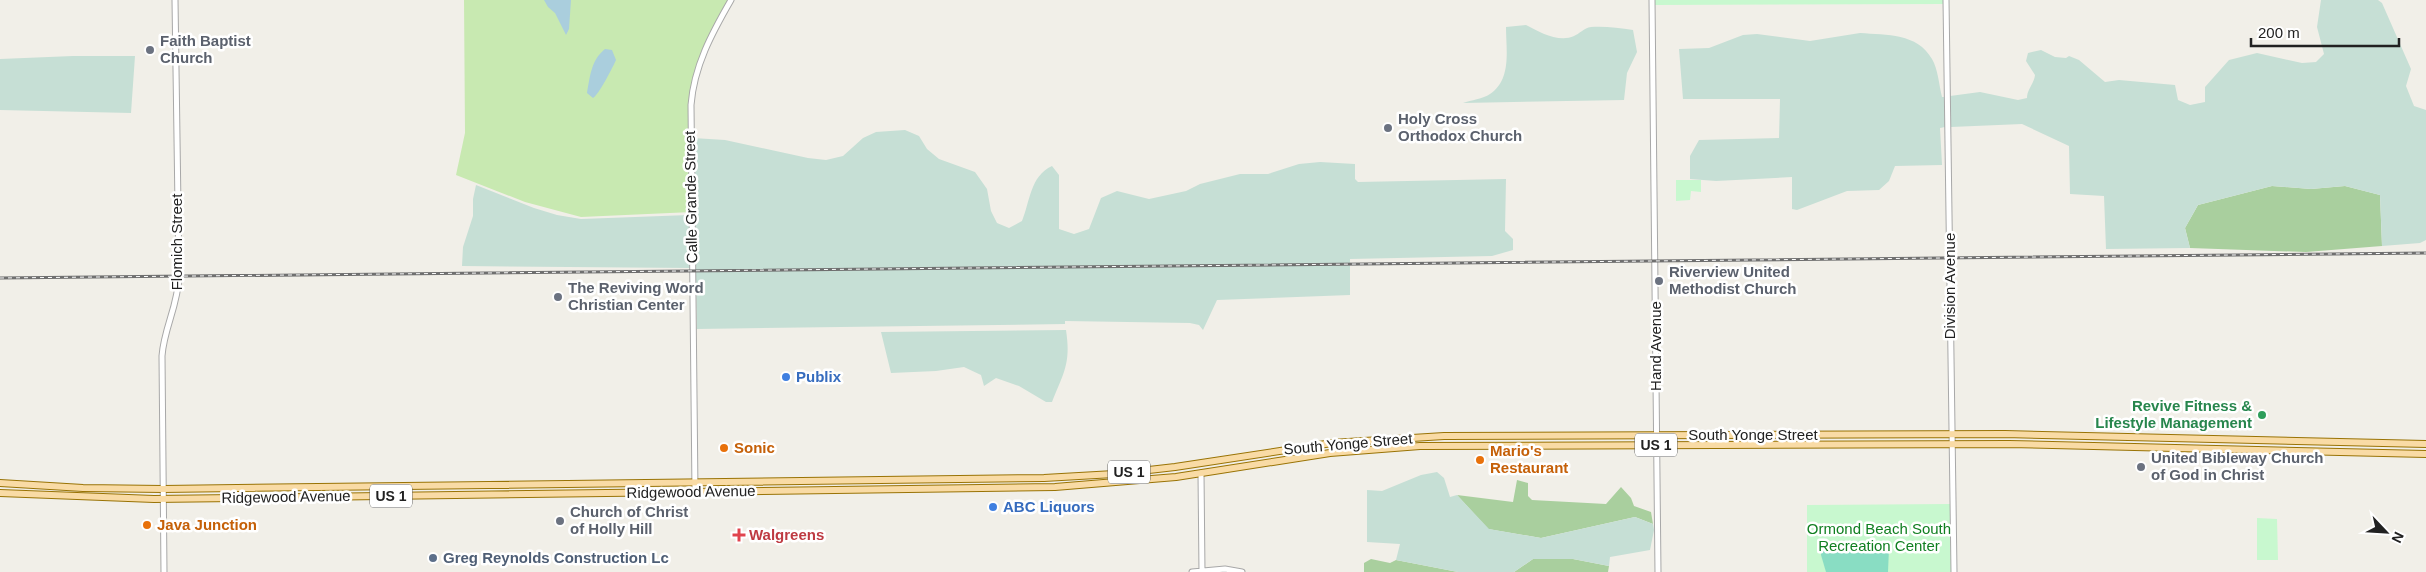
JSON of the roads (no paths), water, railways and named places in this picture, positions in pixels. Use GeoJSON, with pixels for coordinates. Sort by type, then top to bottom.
{"type":"FeatureCollection","features":[{"type":"Feature","properties":{"kind":"main road","name":"South Yonge Street"},"geometry":{"type":"LineString","coordinates":[[902,480],[1070,477],[1201,464],[1306,446],[1387,438],[1952,434],[2293,439],[2426,444]]}},
{"type":"Feature","properties":{"kind":"main road"},"geometry":{"type":"LineString","coordinates":[[1794,444],[1798,439],[1807,435]]}},
{"type":"Feature","properties":{"kind":"main road"},"geometry":{"type":"LineString","coordinates":[[1506,446],[1511,440],[1543,436]]}},
{"type":"Feature","properties":{"kind":"main road"},"geometry":{"type":"LineString","coordinates":[[2108,445],[2122,436]]}},
{"type":"Feature","properties":{"kind":"main road"},"geometry":{"type":"LineString","coordinates":[[2276,449],[2282,443],[2293,439]]}},
{"type":"Feature","properties":{"kind":"main road","name":"South Yonge Street"},"geometry":{"type":"LineString","coordinates":[[902,490],[1085,486],[1187,475],[1280,459],[1360,450],[1420,446],[2108,445],[2426,454]]}},
{"type":"Feature","properties":{"kind":"main road"},"geometry":{"type":"LineString","coordinates":[[1201,473],[1214,461]]}},
{"type":"Feature","properties":{"kind":"main road"},"geometry":{"type":"LineString","coordinates":[[1187,475],[1201,464]]}},
{"type":"Feature","properties":{"kind":"main road"},"geometry":{"type":"LineString","coordinates":[[862,490],[874,480]]}},
{"type":"Feature","properties":{"kind":"main road","name":"Ridgewood Avenue"},"geometry":{"type":"LineString","coordinates":[[0,483],[83,488],[163,489],[902,480]]}},
{"type":"Feature","properties":{"kind":"main road","name":"Ridgewood Avenue"},"geometry":{"type":"LineString","coordinates":[[0,493],[81,498],[163,498],[902,490]]}},
{"type":"Feature","properties":{"kind":"street","name":"Flomich Street"},"geometry":{"type":"LineString","coordinates":[[164,572],[162,356],[164,338],[177,300],[179,276],[175,0]]}},
{"type":"Feature","properties":{"kind":"street","name":"Calle Grande Street"},"geometry":{"type":"LineString","coordinates":[[695,492],[691,106],[694,83],[706,45],[732,0]]}},
{"type":"Feature","properties":{"kind":"street","name":"Hand Avenue"},"geometry":{"type":"LineString","coordinates":[[1652,0],[1658,572]]}},
{"type":"Feature","properties":{"kind":"street","name":"Division Avenue"},"geometry":{"type":"LineString","coordinates":[[1946,0],[1954,572]]}},
{"type":"Feature","properties":{"kind":"street"},"geometry":{"type":"LineString","coordinates":[[1201,473],[1202,571]]}},
{"type":"Feature","properties":{"kind":"street"},"geometry":{"type":"LineString","coordinates":[[1192,572],[1226,569],[1242,572]]}},
{"type":"Feature","properties":{"kind":"water"},"geometry":{"type":"Polygon","coordinates":[[[544,0],[571,0],[569,29],[566,35],[555,13],[544,0]]]}},
{"type":"Feature","properties":{"kind":"water"},"geometry":{"type":"Polygon","coordinates":[[[605,49],[612,50],[616,60],[602,87],[593,98],[587,93],[590,75],[597,58],[605,49]]]}},
{"type":"Feature","properties":{"kind":"railway"},"geometry":{"type":"LineString","coordinates":[[0,278],[2426,253]]}},
{"type":"Feature","properties":{"kind":"place","name":"Faith Baptist Church"},"geometry":{"type":"Point","coordinates":[150,50]}},
{"type":"Feature","properties":{"kind":"place","name":"Holy Cross Orthodox Church"},"geometry":{"type":"Point","coordinates":[1388,128]}},
{"type":"Feature","properties":{"kind":"place","name":"Riverview United Methodist Church"},"geometry":{"type":"Point","coordinates":[1659,281]}},
{"type":"Feature","properties":{"kind":"place","name":"The Reviving Word Christian Center"},"geometry":{"type":"Point","coordinates":[558,297]}},
{"type":"Feature","properties":{"kind":"place","name":"Publix"},"geometry":{"type":"Point","coordinates":[786,377]}},
{"type":"Feature","properties":{"kind":"place","name":"Revive Fitness & Lifestyle Management"},"geometry":{"type":"Point","coordinates":[2262,415]}},
{"type":"Feature","properties":{"kind":"place","name":"Sonic"},"geometry":{"type":"Point","coordinates":[724,448]}},
{"type":"Feature","properties":{"kind":"place","name":"Mario's Restaurant"},"geometry":{"type":"Point","coordinates":[1480,460]}},
{"type":"Feature","properties":{"kind":"place","name":"United Bibleway Church of God in Christ"},"geometry":{"type":"Point","coordinates":[2141,467]}},
{"type":"Feature","properties":{"kind":"place","name":"ABC Liquors"},"geometry":{"type":"Point","coordinates":[993,507]}},
{"type":"Feature","properties":{"kind":"place","name":"Church of Christ of Holly Hill"},"geometry":{"type":"Point","coordinates":[560,521]}},
{"type":"Feature","properties":{"kind":"place","name":"Java Junction"},"geometry":{"type":"Point","coordinates":[147,525]}},
{"type":"Feature","properties":{"kind":"place","name":"Walgreens"},"geometry":{"type":"Point","coordinates":[739,535]}},
{"type":"Feature","properties":{"kind":"place","name":"Greg Reynolds Construction Lc"},"geometry":{"type":"Point","coordinates":[433,558]}},
{"type":"Feature","properties":{"kind":"park label","name":"Ormond Beach South Recreation Center"},"geometry":{"type":"Point","coordinates":[1879,538]}}]}
